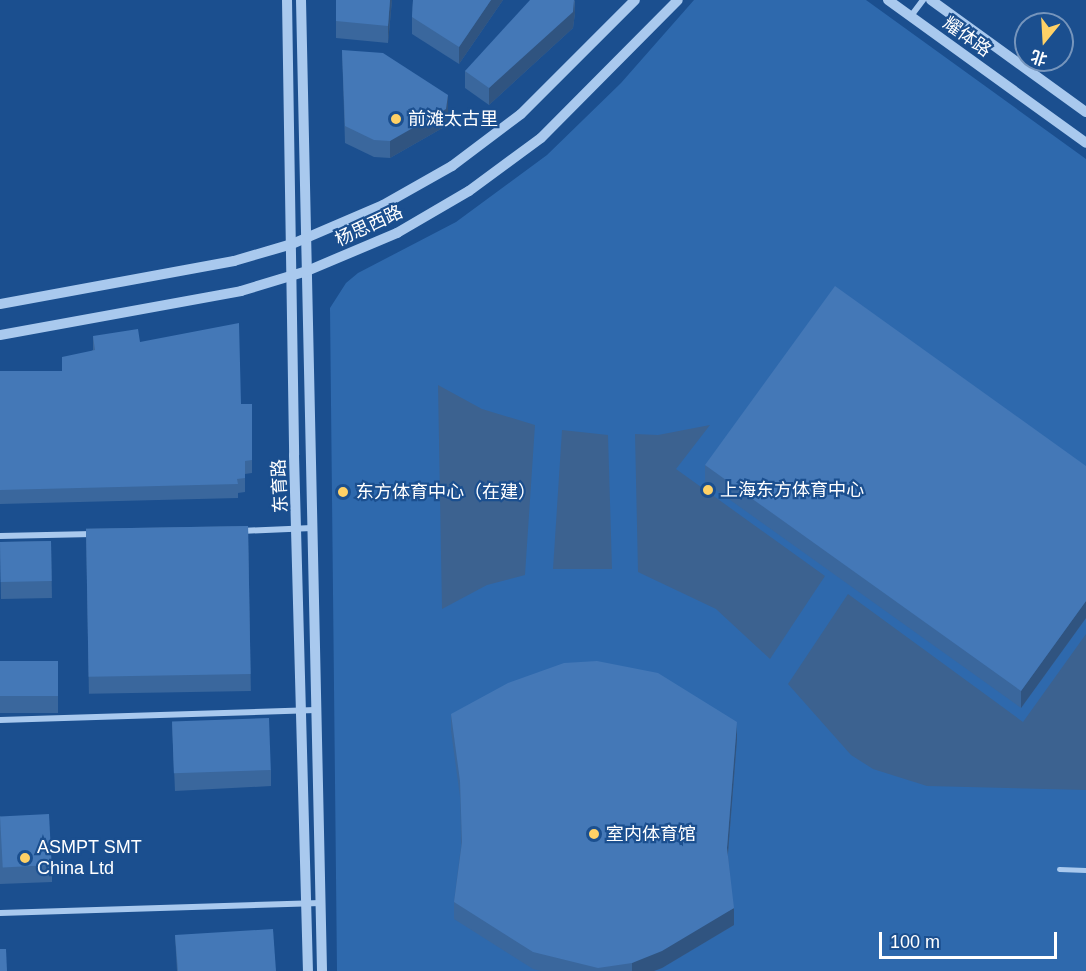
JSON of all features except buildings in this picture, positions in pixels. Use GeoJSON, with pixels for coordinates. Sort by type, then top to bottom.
{"type":"FeatureCollection","features":[{"type":"Feature","properties":{"kind":"street","name":"东育路"},"geometry":{"type":"LineString","coordinates":[[287,0],[308,971]]}},
{"type":"Feature","properties":{"kind":"street","name":"东育路"},"geometry":{"type":"LineString","coordinates":[[302,0],[322,971]]}},
{"type":"Feature","properties":{"kind":"street","name":"杨思西路"},"geometry":{"type":"LineString","coordinates":[[0,304],[200,269],[292,244],[383,206],[487,141],[552,87],[636,0]]}},
{"type":"Feature","properties":{"kind":"street","name":"杨思西路"},"geometry":{"type":"LineString","coordinates":[[0,335],[207,298],[293,276],[405,228],[505,166],[573,109],[678,0]]}},
{"type":"Feature","properties":{"kind":"street","name":"耀体路"},"geometry":{"type":"LineString","coordinates":[[888,0],[1086,143]]}},
{"type":"Feature","properties":{"kind":"street"},"geometry":{"type":"LineString","coordinates":[[911,16],[923,0]]}},
{"type":"Feature","properties":{"kind":"street","name":"耀体路"},"geometry":{"type":"LineString","coordinates":[[931,0],[1086,112]]}},
{"type":"Feature","properties":{"kind":"street"},"geometry":{"type":"LineString","coordinates":[[227,531],[312,528]]}},
{"type":"Feature","properties":{"kind":"street"},"geometry":{"type":"LineString","coordinates":[[0,536],[107,533]]}},
{"type":"Feature","properties":{"kind":"street"},"geometry":{"type":"LineString","coordinates":[[0,720],[316,710]]}},
{"type":"Feature","properties":{"kind":"street"},"geometry":{"type":"LineString","coordinates":[[1059,869],[1086,870]]}},
{"type":"Feature","properties":{"kind":"street"},"geometry":{"type":"LineString","coordinates":[[0,913],[321,903]]}},
{"type":"Feature","properties":{"kind":"shaded area","name":"上海东方体育中心"},"geometry":{"type":"Polygon","coordinates":[[[694,0],[866,0],[1086,159],[1086,971],[337,971],[330,308],[346,283],[358,273],[456,222],[547,155],[621,83],[694,0]]]}},
{"type":"Feature","properties":{"kind":"shaded area"},"geometry":{"type":"Polygon","coordinates":[[[438,385],[482,409],[535,425],[525,575],[487,585],[442,609],[438,385]]]}},
{"type":"Feature","properties":{"kind":"shaded area"},"geometry":{"type":"Polygon","coordinates":[[[710,425],[676,469],[825,576],[770,659],[716,609],[638,572],[635,434],[658,435],[710,425]]]}},
{"type":"Feature","properties":{"kind":"shaded area"},"geometry":{"type":"Polygon","coordinates":[[[562,430],[608,435],[612,569],[553,569],[562,430]]]}},
{"type":"Feature","properties":{"kind":"shaded area"},"geometry":{"type":"Polygon","coordinates":[[[848,594],[1023,722],[1086,634],[1086,790],[927,786],[873,769],[851,755],[788,684],[848,594]]]}},
{"type":"Feature","properties":{"kind":"place","name":"前滩太古里"},"geometry":{"type":"Point","coordinates":[396,119]}},
{"type":"Feature","properties":{"kind":"place","name":"上海东方体育中心"},"geometry":{"type":"Point","coordinates":[708,490]}},
{"type":"Feature","properties":{"kind":"place","name":"东方体育中心（在建）"},"geometry":{"type":"Point","coordinates":[343,492]}},
{"type":"Feature","properties":{"kind":"place","name":"室内体育馆"},"geometry":{"type":"Point","coordinates":[594,834]}},
{"type":"Feature","properties":{"kind":"place","name":"ASMPT SMT China Ltd"},"geometry":{"type":"Point","coordinates":[25,858]}}]}
